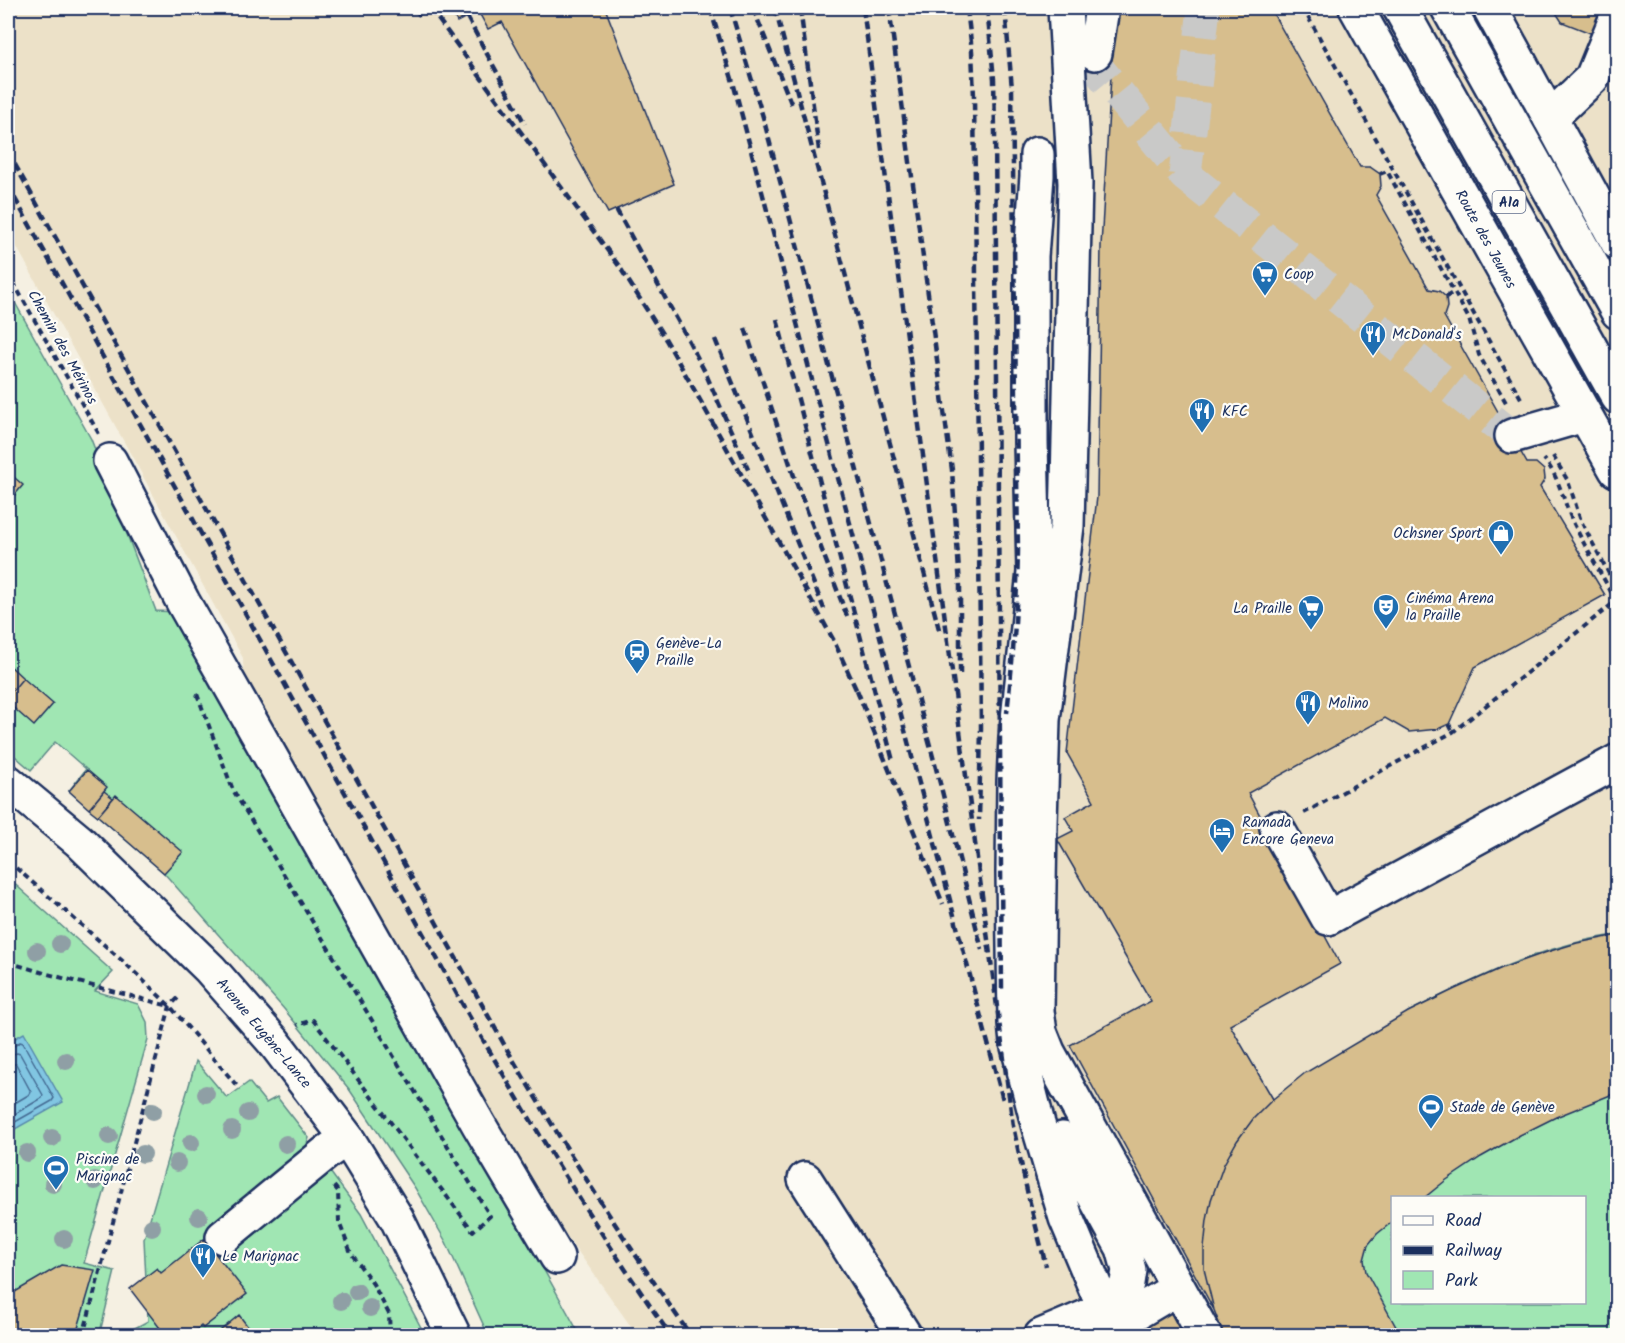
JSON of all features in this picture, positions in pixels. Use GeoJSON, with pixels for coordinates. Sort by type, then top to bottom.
{"type":"FeatureCollection","features":[{"type":"Feature","properties":{"kind":"main road"},"geometry":{"type":"LineString","coordinates":[[1065,8],[1076,183],[1067,526],[1043,720],[1037,1011],[1040,1032],[1048,1052],[1065,1137],[1178,1288],[1205,1335]]}},
{"type":"Feature","properties":{"kind":"main road"},"geometry":{"type":"LineString","coordinates":[[1095,53],[1102,8]]}},
{"type":"Feature","properties":{"kind":"main road","name":"Route des Jeunes"},"geometry":{"type":"LineString","coordinates":[[1356,8],[1617,477]]}},
{"type":"Feature","properties":{"kind":"main road","name":"A1a"},"geometry":{"type":"LineString","coordinates":[[1400,8],[1617,397]]}},
{"type":"Feature","properties":{"kind":"main road","name":"A1a"},"geometry":{"type":"LineString","coordinates":[[1448,8],[1617,312]]}},
{"type":"Feature","properties":{"kind":"main road"},"geometry":{"type":"LineString","coordinates":[[1490,8],[1617,243]]}},
{"type":"Feature","properties":{"kind":"main road"},"geometry":{"type":"LineString","coordinates":[[1550,118],[1592,78],[1617,14]]}},
{"type":"Feature","properties":{"kind":"main road"},"geometry":{"type":"LineString","coordinates":[[1037,154],[1031,256],[1034,572],[1016,737],[1014,781],[1015,1023],[1017,1043],[1123,1248],[1129,1270],[1127,1283],[1113,1302],[1041,1335]]}},
{"type":"Feature","properties":{"kind":"main road"},"geometry":{"type":"LineString","coordinates":[[1524,432],[1584,415]]}},
{"type":"Feature","properties":{"kind":"main road"},"geometry":{"type":"LineString","coordinates":[[104,447],[183,602],[479,1125],[557,1257]]}},
{"type":"Feature","properties":{"kind":"main road"},"geometry":{"type":"LineString","coordinates":[[1277,828],[1328,918],[1617,761]]}},
{"type":"Feature","properties":{"kind":"main road","name":"Avenue Eugène-Lance"},"geometry":{"type":"LineString","coordinates":[[8,782],[79,841],[210,969],[274,1042],[347,1137],[397,1219],[454,1335]]}},
{"type":"Feature","properties":{"kind":"main road"},"geometry":{"type":"LineString","coordinates":[[223,1237],[347,1137]]}},
{"type":"Feature","properties":{"kind":"main road"},"geometry":{"type":"LineString","coordinates":[[805,1179],[905,1335]]}},
{"type":"Feature","properties":{"kind":"main road"},"geometry":{"type":"LineString","coordinates":[[1113,1302],[1112,1328],[1178,1288]]}},
{"type":"Feature","properties":{"kind":"path"},"geometry":{"type":"LineString","coordinates":[[1303,8],[1524,432],[1568,481],[1581,521],[1617,591]]}},
{"type":"Feature","properties":{"kind":"path"},"geometry":{"type":"LineString","coordinates":[[1277,828],[1453,732],[1616,601],[1572,520],[1560,485],[1550,466],[1524,432],[1479,354],[1469,319],[1387,171],[1380,174]]}},
{"type":"Feature","properties":{"kind":"path","name":"Chemin des Mérinos"},"geometry":{"type":"LineString","coordinates":[[8,273],[104,447]]}},
{"type":"Feature","properties":{"kind":"path"},"geometry":{"type":"LineString","coordinates":[[1446,297],[1454,292]]}},
{"type":"Feature","properties":{"kind":"path"},"geometry":{"type":"LineString","coordinates":[[1544,470],[1550,466]]}},
{"type":"Feature","properties":{"kind":"path"},"geometry":{"type":"LineString","coordinates":[[193,683],[233,790],[490,1216],[473,1231],[313,1020],[292,1027],[274,1042]]}},
{"type":"Feature","properties":{"kind":"path"},"geometry":{"type":"LineString","coordinates":[[1449,724],[1453,732]]}},
{"type":"Feature","properties":{"kind":"path"},"geometry":{"type":"LineString","coordinates":[[8,861],[126,964],[170,1006],[237,1086]]}},
{"type":"Feature","properties":{"kind":"path"},"geometry":{"type":"LineString","coordinates":[[8,962],[170,1006]]}},
{"type":"Feature","properties":{"kind":"path"},"geometry":{"type":"LineString","coordinates":[[83,1335],[170,1006],[181,995]]}},
{"type":"Feature","properties":{"kind":"path"},"geometry":{"type":"LineString","coordinates":[[302,1173],[310,1183],[332,1183],[338,1191],[339,1222],[351,1253],[374,1284],[389,1314],[390,1335]]}},
{"type":"Feature","properties":{"kind":"shaded area"},"geometry":{"type":"Polygon","coordinates":[[[8,8],[1617,8],[1617,1335],[637,1335],[567,1236],[480,1099],[244,692],[243,658],[8,231],[8,8]]]}},
{"type":"Feature","properties":{"kind":"green space"},"geometry":{"type":"Polygon","coordinates":[[[8,290],[91,439],[156,611],[179,612],[580,1335],[488,1335],[446,1242],[415,1188],[349,1089],[284,1009],[164,873],[69,791],[86,769],[55,742],[31,770],[8,750],[8,290]]]}},
{"type":"Feature","properties":{"kind":"green space","name":"Piscine de Marignac"},"geometry":{"type":"Polygon","coordinates":[[[8,878],[113,972],[95,991],[138,1004],[147,1022],[148,1039],[84,1263],[115,1271],[101,1328],[118,1335],[8,1335],[8,878]]]}},
{"type":"Feature","properties":{"kind":"green space","name":"Stade de Genève"},"geometry":{"type":"Polygon","coordinates":[[[1617,935],[1617,1335],[1224,1336],[1408,1012],[1510,964],[1563,946],[1617,935]]]}},
{"type":"Feature","properties":{"kind":"green space"},"geometry":{"type":"Polygon","coordinates":[[[196,1061],[227,1098],[249,1082],[266,1103],[277,1097],[309,1138],[303,1156],[315,1174],[331,1173],[361,1214],[425,1335],[120,1336],[148,1321],[144,1239],[196,1061]]]}},
{"type":"Feature","properties":{"kind":"water"},"geometry":{"type":"Polygon","coordinates":[[[24,1033],[63,1102],[8,1133],[8,1042],[24,1033]]]}},
{"type":"Feature","properties":{"kind":"building"},"geometry":{"type":"Polygon","coordinates":[[[450,8],[605,8],[674,184],[608,213],[502,22],[488,29],[478,11],[457,22],[450,8]]]}},
{"type":"Feature","properties":{"kind":"building","name":"La Praille"},"geometry":{"type":"Polygon","coordinates":[[[1115,8],[1270,8],[1360,167],[1370,167],[1380,174],[1381,186],[1376,195],[1429,289],[1439,291],[1446,297],[1447,307],[1444,316],[1527,463],[1536,463],[1544,470],[1545,479],[1540,487],[1605,595],[1475,667],[1449,724],[1438,729],[1409,732],[1385,718],[1248,793],[1340,964],[1230,1025],[1273,1099],[1253,1119],[1237,1141],[1224,1164],[1211,1200],[1204,1248],[1204,1269],[1214,1310],[1070,1045],[1151,1001],[1057,839],[1073,831],[1065,817],[1094,801],[1067,753],[1097,497],[1101,246],[1115,8]]]}},
{"type":"Feature","properties":{"kind":"building"},"geometry":{"type":"Polygon","coordinates":[[[1553,8],[1603,8],[1593,34],[1562,22],[1553,8]]]}},
{"type":"Feature","properties":{"kind":"building"},"geometry":{"type":"Polygon","coordinates":[[[8,472],[23,485],[8,503],[8,472]]]}},
{"type":"Feature","properties":{"kind":"building"},"geometry":{"type":"Polygon","coordinates":[[[8,664],[23,678],[8,696],[8,664]]]}},
{"type":"Feature","properties":{"kind":"building"},"geometry":{"type":"Polygon","coordinates":[[[23,678],[53,704],[34,726],[8,703],[8,696],[23,678]]]}},
{"type":"Feature","properties":{"kind":"building"},"geometry":{"type":"Polygon","coordinates":[[[87,770],[107,787],[89,809],[69,791],[87,770]]]}},
{"type":"Feature","properties":{"kind":"building"},"geometry":{"type":"Polygon","coordinates":[[[104,791],[113,798],[98,816],[89,809],[104,791]]]}},
{"type":"Feature","properties":{"kind":"building"},"geometry":{"type":"Polygon","coordinates":[[[116,795],[183,852],[164,873],[98,816],[116,795]]]}},
{"type":"Feature","properties":{"kind":"building","name":"Stade de Genève"},"geometry":{"type":"Polygon","coordinates":[[[1618,935],[1618,1092],[1556,1117],[1520,1135],[1481,1157],[1426,1196],[1391,1196],[1391,1223],[1368,1245],[1364,1260],[1366,1272],[1401,1336],[1224,1336],[1214,1310],[1204,1269],[1207,1220],[1211,1200],[1224,1164],[1253,1119],[1305,1073],[1408,1012],[1502,968],[1577,943],[1618,935]]]}},
{"type":"Feature","properties":{"kind":"building"},"geometry":{"type":"Polygon","coordinates":[[[204,1239],[247,1294],[189,1336],[177,1336],[173,1330],[166,1336],[130,1289],[157,1268],[161,1273],[204,1239]]]}},
{"type":"Feature","properties":{"kind":"building"},"geometry":{"type":"Polygon","coordinates":[[[61,1265],[95,1270],[76,1335],[8,1336],[8,1296],[61,1265]]]}},
{"type":"Feature","properties":{"kind":"building"},"geometry":{"type":"Polygon","coordinates":[[[1168,1308],[1183,1336],[1117,1336],[1168,1308]]]}},
{"type":"Feature","properties":{"kind":"building"},"geometry":{"type":"Polygon","coordinates":[[[239,1315],[255,1336],[214,1336],[239,1315]]]}},
{"type":"Feature","properties":{"kind":"tunnel"},"geometry":{"type":"LineString","coordinates":[[1095,53],[1094,64],[1185,175],[1204,8]]}},
{"type":"Feature","properties":{"kind":"tunnel"},"geometry":{"type":"LineString","coordinates":[[1185,175],[1512,436]]}},
{"type":"Feature","properties":{"kind":"railway"},"geometry":{"type":"LineString","coordinates":[[415,8],[421,17]]}},
{"type":"Feature","properties":{"kind":"railway"},"geometry":{"type":"LineString","coordinates":[[430,8],[619,266],[666,340],[833,639],[860,698]]}},
{"type":"Feature","properties":{"kind":"railway"},"geometry":{"type":"LineString","coordinates":[[710,8],[733,82],[1003,1100]]}},
{"type":"Feature","properties":{"kind":"railway"},"geometry":{"type":"LineString","coordinates":[[730,8],[763,117],[982,950]]}},
{"type":"Feature","properties":{"kind":"railway"},"geometry":{"type":"LineString","coordinates":[[753,8],[793,108]]}},
{"type":"Feature","properties":{"kind":"railway"},"geometry":{"type":"LineString","coordinates":[[775,8],[940,633]]}},
{"type":"Feature","properties":{"kind":"railway"},"geometry":{"type":"LineString","coordinates":[[800,8],[819,150]]}},
{"type":"Feature","properties":{"kind":"railway"},"geometry":{"type":"LineString","coordinates":[[863,8],[1013,1126],[1046,1266]]}},
{"type":"Feature","properties":{"kind":"railway"},"geometry":{"type":"LineString","coordinates":[[889,8],[952,470],[960,586],[960,677]]}},
{"type":"Feature","properties":{"kind":"railway"},"geometry":{"type":"LineString","coordinates":[[967,8],[974,97],[981,728],[979,820]]}},
{"type":"Feature","properties":{"kind":"railway"},"geometry":{"type":"LineString","coordinates":[[987,8],[994,79],[995,131],[1002,991]]}},
{"type":"Feature","properties":{"kind":"railway"},"geometry":{"type":"LineString","coordinates":[[1005,8],[1012,89],[1018,550],[1007,713]]}},
{"type":"Feature","properties":{"kind":"railway"},"geometry":{"type":"LineString","coordinates":[[467,17],[525,124]]}},
{"type":"Feature","properties":{"kind":"railway"},"geometry":{"type":"LineString","coordinates":[[8,152],[505,1046],[595,1193],[691,1336]]}},
{"type":"Feature","properties":{"kind":"railway"},"geometry":{"type":"LineString","coordinates":[[8,186],[464,1007],[564,1174],[671,1336]]}},
{"type":"Feature","properties":{"kind":"railway"},"geometry":{"type":"LineString","coordinates":[[616,209],[705,372],[750,474]]}},
{"type":"Feature","properties":{"kind":"railway"},"geometry":{"type":"LineString","coordinates":[[777,319],[893,761]]}},
{"type":"Feature","properties":{"kind":"railway"},"geometry":{"type":"LineString","coordinates":[[745,328],[796,482],[847,616]]}},
{"type":"Feature","properties":{"kind":"railway"},"geometry":{"type":"LineString","coordinates":[[715,339],[824,609]]}},
{"type":"Feature","properties":{"kind":"railway"},"geometry":{"type":"LineString","coordinates":[[857,690],[943,904]]}},
{"type":"Feature","properties":{"kind":"place","name":"Coop"},"geometry":{"type":"Point","coordinates":[1265,297]}},
{"type":"Feature","properties":{"kind":"place","name":"McDonald's"},"geometry":{"type":"Point","coordinates":[1373,357]}},
{"type":"Feature","properties":{"kind":"place","name":"KFC"},"geometry":{"type":"Point","coordinates":[1202,434]}},
{"type":"Feature","properties":{"kind":"place","name":"Ochsner Sport"},"geometry":{"type":"Point","coordinates":[1501,556]}},
{"type":"Feature","properties":{"kind":"place","name":"Cinéma Arena la Praille"},"geometry":{"type":"Point","coordinates":[1386,630]}},
{"type":"Feature","properties":{"kind":"place","name":"La Praille"},"geometry":{"type":"Point","coordinates":[1311,631]}},
{"type":"Feature","properties":{"kind":"place","name":"Genève-La Praille"},"geometry":{"type":"Point","coordinates":[637,675]}},
{"type":"Feature","properties":{"kind":"place","name":"Molino"},"geometry":{"type":"Point","coordinates":[1308,726]}},
{"type":"Feature","properties":{"kind":"place","name":"Ramada Encore Geneva"},"geometry":{"type":"Point","coordinates":[1222,854]}},
{"type":"Feature","properties":{"kind":"place","name":"Stade de Genève"},"geometry":{"type":"Point","coordinates":[1431,1130]}},
{"type":"Feature","properties":{"kind":"place","name":"Piscine de Marignac"},"geometry":{"type":"Point","coordinates":[56,1191]}},
{"type":"Feature","properties":{"kind":"place","name":"Le Marignac"},"geometry":{"type":"Point","coordinates":[203,1279]}}]}
